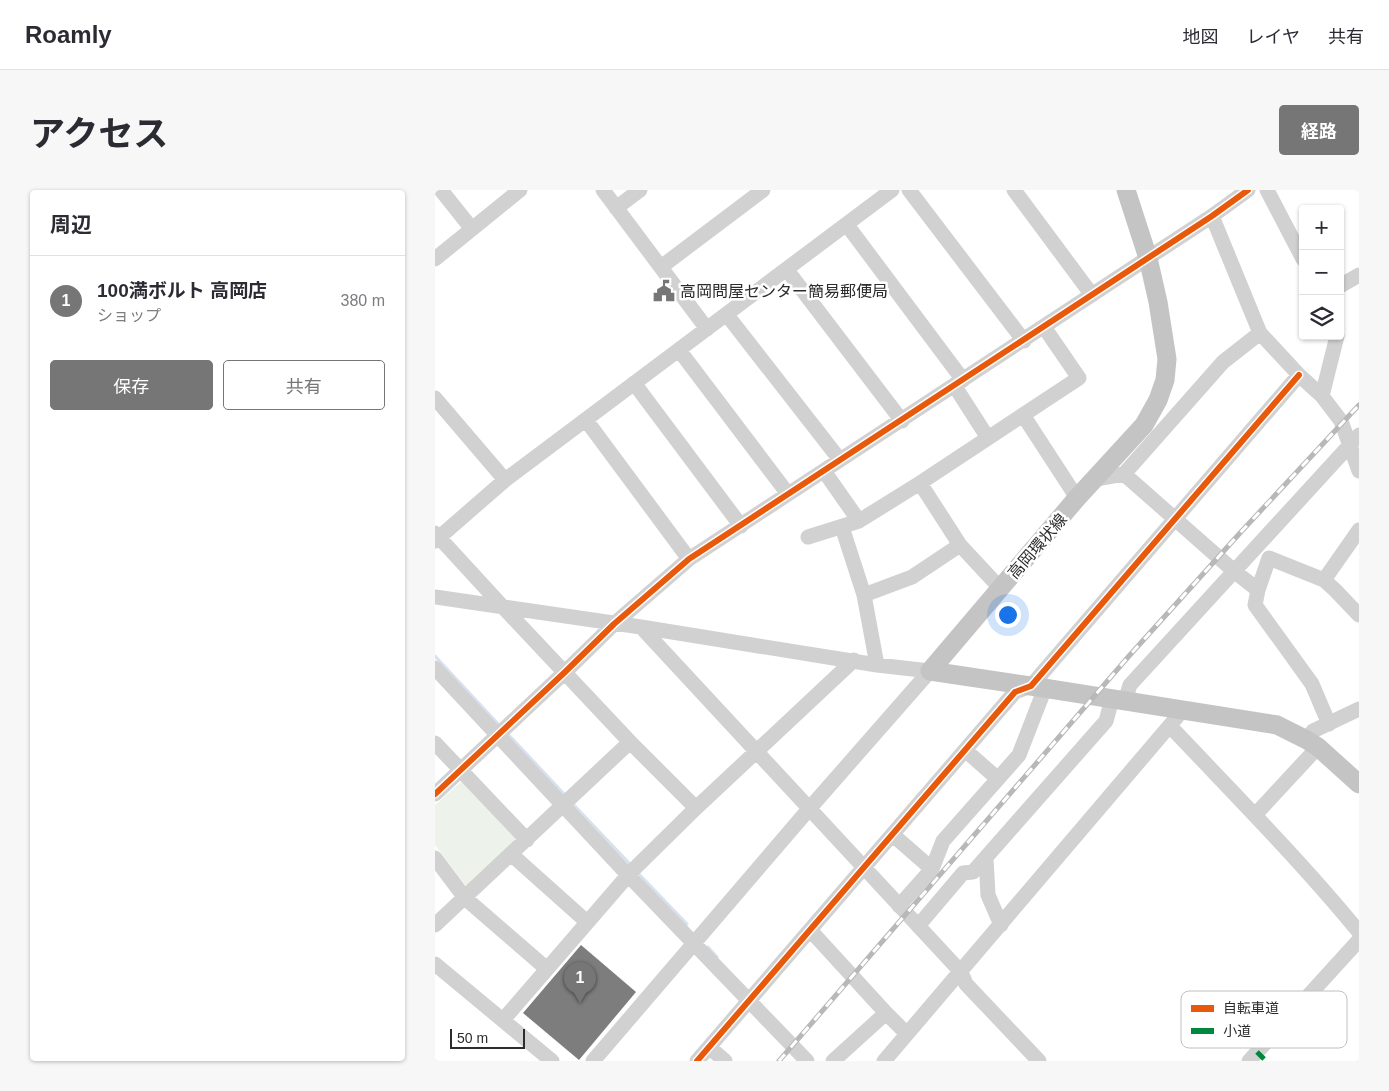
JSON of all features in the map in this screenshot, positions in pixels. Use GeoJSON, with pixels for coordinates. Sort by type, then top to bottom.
{"type":"FeatureCollection","features":[{"type":"Feature","properties":{"kind":"main road","name":"高岡環状線"},"geometry":{"type":"LineString","coordinates":[[930,671],[1077,498],[1144,425],[1158,400],[1165,380],[1167,359],[1158,302],[1148,258],[1126,190]]}},
{"type":"Feature","properties":{"kind":"main road"},"geometry":{"type":"LineString","coordinates":[[930,671],[1118,700],[1174,718],[1277,725],[1312,744],[1359,784]]}},
{"type":"Feature","properties":{"kind":"street"},"geometry":{"type":"LineString","coordinates":[[441,190],[472,229]]}},
{"type":"Feature","properties":{"kind":"street"},"geometry":{"type":"LineString","coordinates":[[603,190],[707,329]]}},
{"type":"Feature","properties":{"kind":"street"},"geometry":{"type":"LineString","coordinates":[[616,208],[640,190]]}},
{"type":"Feature","properties":{"kind":"street"},"geometry":{"type":"LineString","coordinates":[[661,267],[763,190]]}},
{"type":"Feature","properties":{"kind":"street"},"geometry":{"type":"LineString","coordinates":[[695,808],[436,537],[505,480],[892,190]]}},
{"type":"Feature","properties":{"kind":"street"},"geometry":{"type":"LineString","coordinates":[[909,190],[1024,341]]}},
{"type":"Feature","properties":{"kind":"street"},"geometry":{"type":"LineString","coordinates":[[1014,190],[1092,295]]}},
{"type":"Feature","properties":{"kind":"street"},"geometry":{"type":"LineString","coordinates":[[435,794],[614,624],[689,560],[1024,341],[1248,190]]}},
{"type":"Feature","properties":{"kind":"street"},"geometry":{"type":"LineString","coordinates":[[1267,190],[1299,251]]}},
{"type":"Feature","properties":{"kind":"street"},"geometry":{"type":"LineString","coordinates":[[435,259],[516,191]]}},
{"type":"Feature","properties":{"kind":"street"},"geometry":{"type":"LineString","coordinates":[[1212,216],[1260,333],[1299,375],[1322,396],[1355,439],[1359,471]]}},
{"type":"Feature","properties":{"kind":"street"},"geometry":{"type":"LineString","coordinates":[[847,225],[959,383],[988,438]]}},
{"type":"Feature","properties":{"kind":"street"},"geometry":{"type":"LineString","coordinates":[[787,270],[902,421]]}},
{"type":"Feature","properties":{"kind":"street"},"geometry":{"type":"LineString","coordinates":[[1344,284],[1359,275]]}},
{"type":"Feature","properties":{"kind":"street"},"geometry":{"type":"LineString","coordinates":[[727,315],[840,460]]}},
{"type":"Feature","properties":{"kind":"street"},"geometry":{"type":"LineString","coordinates":[[808,537],[859,521],[1079,378],[1044,327]]}},
{"type":"Feature","properties":{"kind":"street"},"geometry":{"type":"LineString","coordinates":[[1096,479],[1124,474],[1223,362],[1260,333]]}},
{"type":"Feature","properties":{"kind":"street"},"geometry":{"type":"LineString","coordinates":[[1322,396],[1336,340]]}},
{"type":"Feature","properties":{"kind":"street"},"geometry":{"type":"LineString","coordinates":[[679,350],[788,494]]}},
{"type":"Feature","properties":{"kind":"street"},"geometry":{"type":"LineString","coordinates":[[899,906],[932,869],[943,841],[1019,755],[1038,687],[1175,519],[1299,375]]}},
{"type":"Feature","properties":{"kind":"street"},"geometry":{"type":"LineString","coordinates":[[634,383],[741,526]]}},
{"type":"Feature","properties":{"kind":"street"},"geometry":{"type":"LineString","coordinates":[[435,398],[505,480]]}},
{"type":"Feature","properties":{"kind":"street"},"geometry":{"type":"LineString","coordinates":[[1023,416],[1077,498]]}},
{"type":"Feature","properties":{"kind":"street"},"geometry":{"type":"LineString","coordinates":[[586,420],[689,560]]}},
{"type":"Feature","properties":{"kind":"street"},"geometry":{"type":"LineString","coordinates":[[918,926],[963,873],[973,872],[986,858],[1106,720],[1130,685],[1355,439]]}},
{"type":"Feature","properties":{"kind":"street"},"geometry":{"type":"LineString","coordinates":[[824,471],[859,521]]}},
{"type":"Feature","properties":{"kind":"street"},"geometry":{"type":"LineString","coordinates":[[1124,474],[1258,590]]}},
{"type":"Feature","properties":{"kind":"street"},"geometry":{"type":"LineString","coordinates":[[920,483],[960,545],[1000,588]]}},
{"type":"Feature","properties":{"kind":"street"},"geometry":{"type":"LineString","coordinates":[[842,527],[864,595],[877,665]]}},
{"type":"Feature","properties":{"kind":"street"},"geometry":{"type":"LineString","coordinates":[[1324,580],[1359,530]]}},
{"type":"Feature","properties":{"kind":"street"},"geometry":{"type":"LineString","coordinates":[[864,595],[911,577],[960,545]]}},
{"type":"Feature","properties":{"kind":"street"},"geometry":{"type":"LineString","coordinates":[[1329,724],[1312,684],[1255,605],[1269,558],[1324,580],[1359,615]]}},
{"type":"Feature","properties":{"kind":"street"},"geometry":{"type":"LineString","coordinates":[[435,597],[641,627],[877,665],[930,671]]}},
{"type":"Feature","properties":{"kind":"street"},"geometry":{"type":"LineString","coordinates":[[641,627],[961,972],[966,984],[1039,1061]]}},
{"type":"Feature","properties":{"kind":"street"},"geometry":{"type":"LineString","coordinates":[[503,1020],[632,870],[695,808],[853,660]]}},
{"type":"Feature","properties":{"kind":"street"},"geometry":{"type":"LineString","coordinates":[[435,668],[502,731],[753,997],[807,1061]]}},
{"type":"Feature","properties":{"kind":"street"},"geometry":{"type":"LineString","coordinates":[[593,1061],[930,671]]}},
{"type":"Feature","properties":{"kind":"street"},"geometry":{"type":"LineString","coordinates":[[697,1061],[1015,692],[1038,687]]}},
{"type":"Feature","properties":{"kind":"street"},"geometry":{"type":"LineString","coordinates":[[1255,815],[1312,744],[1313,731],[1359,709]]}},
{"type":"Feature","properties":{"kind":"street"},"geometry":{"type":"LineString","coordinates":[[884,1061],[1001,925],[1174,718],[1255,815],[1359,932]]}},
{"type":"Feature","properties":{"kind":"street"},"geometry":{"type":"LineString","coordinates":[[435,925],[630,742]]}},
{"type":"Feature","properties":{"kind":"street"},"geometry":{"type":"LineString","coordinates":[[435,743],[527,840]]}},
{"type":"Feature","properties":{"kind":"street"},"geometry":{"type":"LineString","coordinates":[[965,750],[998,778]]}},
{"type":"Feature","properties":{"kind":"street"},"geometry":{"type":"LineString","coordinates":[[893,835],[932,869]]}},
{"type":"Feature","properties":{"kind":"street"},"geometry":{"type":"LineString","coordinates":[[511,854],[587,922]]}},
{"type":"Feature","properties":{"kind":"street"},"geometry":{"type":"LineString","coordinates":[[435,858],[465,898],[547,969]]}},
{"type":"Feature","properties":{"kind":"street"},"geometry":{"type":"LineString","coordinates":[[986,858],[988,896],[1001,925]]}},
{"type":"Feature","properties":{"kind":"street"},"geometry":{"type":"LineString","coordinates":[[811,931],[886,1014],[907,1034]]}},
{"type":"Feature","properties":{"kind":"street"},"geometry":{"type":"LineString","coordinates":[[1313,991],[1359,940]]}},
{"type":"Feature","properties":{"kind":"street"},"geometry":{"type":"LineString","coordinates":[[435,964],[552,1061]]}},
{"type":"Feature","properties":{"kind":"street"},"geometry":{"type":"LineString","coordinates":[[833,1061],[886,1014]]}},
{"type":"Feature","properties":{"kind":"street"},"geometry":{"type":"LineString","coordinates":[[709,1047],[725,1061]]}},
{"type":"Feature","properties":{"kind":"street"},"geometry":{"type":"LineString","coordinates":[[1249,1061],[1261,1048]]}},
{"type":"Feature","properties":{"kind":"shaded area"},"geometry":{"type":"Polygon","coordinates":[[[463,780],[518,839],[466,886],[435,845],[435,805],[463,780]]]}},
{"type":"Feature","properties":{"kind":"building"},"geometry":{"type":"Polygon","coordinates":[[[581,945],[636,992],[579,1060],[523,1013],[581,945]]]}},
{"type":"Feature","properties":{"kind":"waterway"},"geometry":{"type":"LineString","coordinates":[[435,656],[501,727]]}},
{"type":"Feature","properties":{"kind":"waterway"},"geometry":{"type":"LineString","coordinates":[[507,733],[566,796]]}},
{"type":"Feature","properties":{"kind":"waterway"},"geometry":{"type":"LineString","coordinates":[[572,803],[631,865]]}},
{"type":"Feature","properties":{"kind":"waterway"},"geometry":{"type":"LineString","coordinates":[[637,872],[687,924]]}},
{"type":"Feature","properties":{"kind":"waterway"},"geometry":{"type":"LineString","coordinates":[[708,947],[717,957]]}},
{"type":"Feature","properties":{"kind":"railway"},"geometry":{"type":"LineString","coordinates":[[779,1061],[1129,656],[1359,405]]}},
{"type":"Feature","properties":{"kind":"marked path"},"geometry":{"type":"LineString","coordinates":[[1257,1052],[1266,1061]]}},
{"type":"Feature","properties":{"kind":"cycle path"},"geometry":{"type":"LineString","coordinates":[[435,794],[614,624],[689,559],[1212,216],[1248,190]]}},
{"type":"Feature","properties":{"kind":"cycle path"},"geometry":{"type":"LineString","coordinates":[[697,1061],[1015,692],[1031,686],[1299,375]]}},
{"type":"Feature","properties":{"kind":"place","name":"高岡問屋センター簡易郵便局"},"geometry":{"type":"Point","coordinates":[664,291]}},
{"type":"Feature","properties":{"kind":"place","name":"100満ボルト 高岡店"},"geometry":{"type":"Point","coordinates":[580,1003]}}]}
